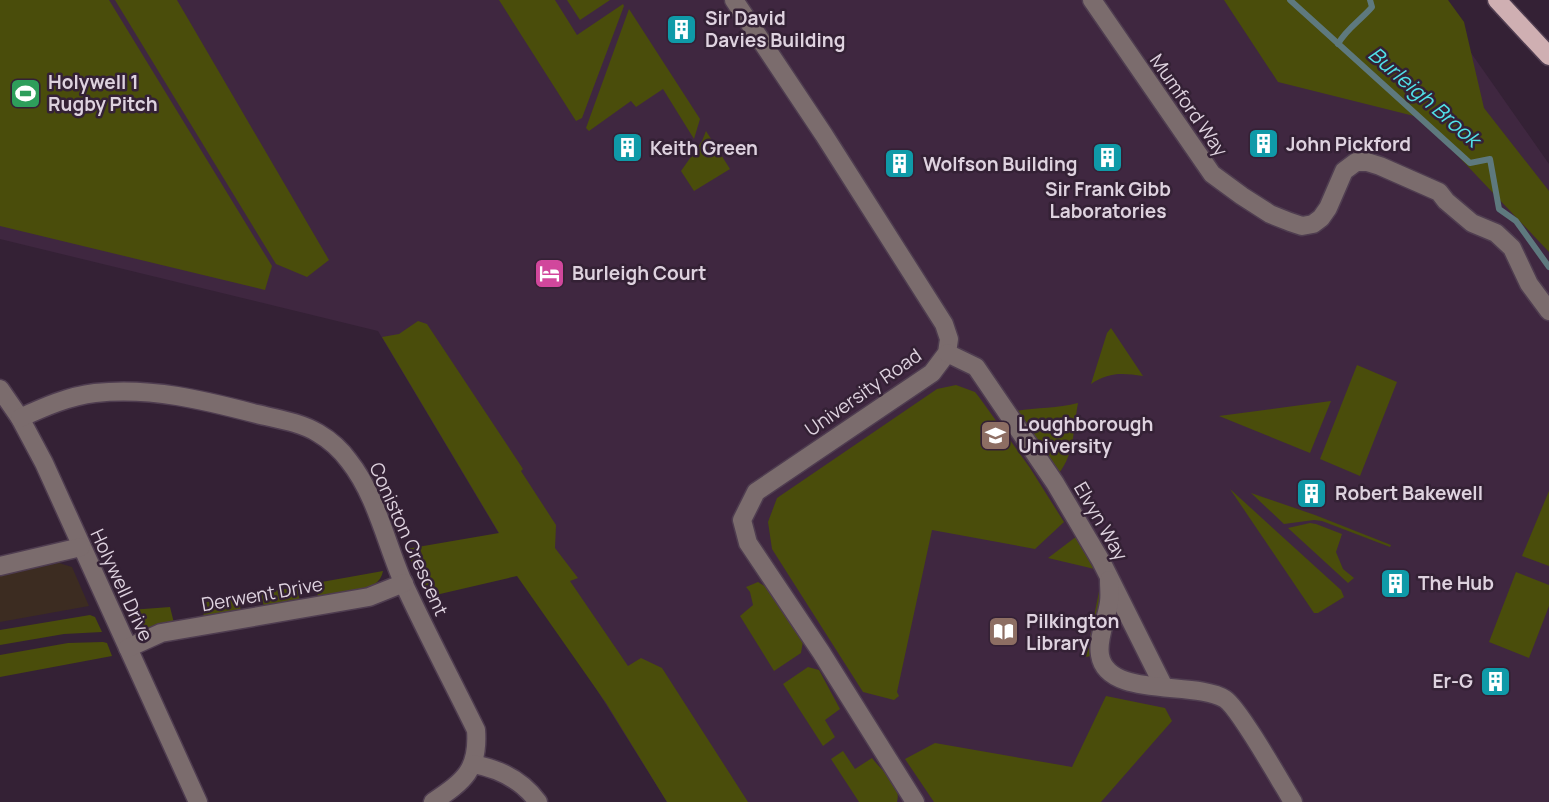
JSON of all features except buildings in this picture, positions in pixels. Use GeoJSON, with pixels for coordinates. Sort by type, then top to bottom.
{"type":"FeatureCollection","features":[{"type":"Feature","properties":{"kind":"main road"},"geometry":{"type":"LineString","coordinates":[[1497,0],[1549,56]]}},
{"type":"Feature","properties":{"kind":"street","name":"University Road"},"geometry":{"type":"LineString","coordinates":[[734,0],[944,324],[949,339],[947,353],[932,373],[756,492],[742,520],[748,543],[821,652],[915,802]]}},
{"type":"Feature","properties":{"kind":"street","name":"Mumford Way"},"geometry":{"type":"LineString","coordinates":[[1092,0],[1212,174],[1270,214],[1302,226],[1313,224],[1328,208],[1344,171],[1356,162],[1380,166],[1439,191],[1446,201],[1472,223],[1496,233],[1512,248],[1529,284],[1549,311]]}},
{"type":"Feature","properties":{"kind":"street","name":"Elvyn Way"},"geometry":{"type":"LineString","coordinates":[[947,353],[976,367],[1055,484],[1110,578],[1109,603],[1100,655],[1107,671],[1121,680],[1201,692],[1225,699],[1293,802]]}},
{"type":"Feature","properties":{"kind":"street","name":"Holywell Drive"},"geometry":{"type":"LineString","coordinates":[[0,389],[20,418],[44,463],[198,802]]}},
{"type":"Feature","properties":{"kind":"street","name":"Coniston Crescent"},"geometry":{"type":"LineString","coordinates":[[20,418],[65,399],[92,393],[131,390],[201,399],[317,432],[342,452],[360,476],[404,583],[476,730],[477,746],[473,764]]}},
{"type":"Feature","properties":{"kind":"street"},"geometry":{"type":"LineString","coordinates":[[0,566],[81,547]]}},
{"type":"Feature","properties":{"kind":"street"},"geometry":{"type":"LineString","coordinates":[[1110,578],[1164,687]]}},
{"type":"Feature","properties":{"kind":"street","name":"Derwent Drive"},"geometry":{"type":"LineString","coordinates":[[128,648],[161,633],[369,597],[404,583]]}},
{"type":"Feature","properties":{"kind":"street"},"geometry":{"type":"LineString","coordinates":[[433,802],[464,779],[473,764],[510,776],[526,786],[538,802]]}},
{"type":"Feature","properties":{"kind":"shaded area","name":"Loughborough University"},"geometry":{"type":"Polygon","coordinates":[[[0,0],[1434,0],[1549,164],[1549,802],[667,802],[499,534],[378,331],[0,239],[0,0]]]}},
{"type":"Feature","properties":{"kind":"shaded area"},"geometry":{"type":"Polygon","coordinates":[[[0,0],[109,0],[272,266],[265,290],[0,226],[0,0]]]}},
{"type":"Feature","properties":{"kind":"shaded area"},"geometry":{"type":"Polygon","coordinates":[[[115,0],[177,0],[329,260],[307,277],[276,264],[115,0]]]}},
{"type":"Feature","properties":{"kind":"shaded area"},"geometry":{"type":"Polygon","coordinates":[[[499,0],[555,0],[577,35],[623,4],[582,118],[576,121],[499,0]]]}},
{"type":"Feature","properties":{"kind":"shaded area"},"geometry":{"type":"Polygon","coordinates":[[[567,0],[610,0],[580,20],[567,0]]]}},
{"type":"Feature","properties":{"kind":"shaded area"},"geometry":{"type":"Polygon","coordinates":[[[1224,0],[1448,0],[1464,22],[1484,108],[1549,191],[1549,252],[1422,118],[1278,82],[1224,0]]]}},
{"type":"Feature","properties":{"kind":"shaded area"},"geometry":{"type":"Polygon","coordinates":[[[629,9],[700,119],[694,139],[663,89],[636,107],[631,101],[589,131],[586,128],[629,9]]]}},
{"type":"Feature","properties":{"kind":"shaded area"},"geometry":{"type":"Polygon","coordinates":[[[706,131],[730,169],[694,191],[681,171],[706,131]]]}},
{"type":"Feature","properties":{"kind":"shaded area"},"geometry":{"type":"Polygon","coordinates":[[[418,321],[427,324],[523,469],[521,471],[556,525],[555,548],[578,578],[570,581],[628,666],[641,658],[662,668],[748,802],[667,802],[606,703],[517,576],[427,597],[406,549],[499,533],[382,337],[399,334],[418,321]]]}},
{"type":"Feature","properties":{"kind":"shaded area"},"geometry":{"type":"Polygon","coordinates":[[[1111,328],[1143,376],[1116,374],[1091,384],[1107,333],[1111,328]]]}},
{"type":"Feature","properties":{"kind":"shaded area"},"geometry":{"type":"Polygon","coordinates":[[[1357,365],[1397,382],[1360,476],[1320,459],[1357,365]]]}},
{"type":"Feature","properties":{"kind":"shaded area"},"geometry":{"type":"Polygon","coordinates":[[[956,385],[975,392],[979,397],[1030,468],[1064,522],[1035,549],[932,530],[897,692],[899,696],[894,700],[863,692],[772,549],[768,522],[777,498],[937,389],[956,385]]]}},
{"type":"Feature","properties":{"kind":"shaded area"},"geometry":{"type":"Polygon","coordinates":[[[1331,401],[1310,453],[1219,416],[1331,401]]]}},
{"type":"Feature","properties":{"kind":"shaded area"},"geometry":{"type":"Polygon","coordinates":[[[1078,403],[1070,452],[1055,478],[1011,412],[1078,403]]]}},
{"type":"Feature","properties":{"kind":"shaded area"},"geometry":{"type":"Polygon","coordinates":[[[1230,489],[1341,590],[1344,597],[1314,613],[1230,489]]]}},
{"type":"Feature","properties":{"kind":"shaded area"},"geometry":{"type":"Polygon","coordinates":[[[1549,491],[1549,566],[1522,556],[1549,491]]]}},
{"type":"Feature","properties":{"kind":"shaded area"},"geometry":{"type":"Polygon","coordinates":[[[1251,493],[1391,545],[1390,547],[1322,521],[1284,524],[1251,493]]]}},
{"type":"Feature","properties":{"kind":"shaded area"},"geometry":{"type":"Polygon","coordinates":[[[1310,523],[1342,534],[1336,552],[1343,569],[1354,578],[1348,583],[1288,528],[1310,523]]]}},
{"type":"Feature","properties":{"kind":"shaded area"},"geometry":{"type":"Polygon","coordinates":[[[1081,533],[1108,578],[1099,654],[1086,657],[1103,571],[1048,558],[1081,533]]]}},
{"type":"Feature","properties":{"kind":"shaded area"},"geometry":{"type":"Polygon","coordinates":[[[59,563],[72,567],[89,606],[0,622],[0,576],[59,563]]]}},
{"type":"Feature","properties":{"kind":"shaded area"},"geometry":{"type":"Polygon","coordinates":[[[383,571],[380,579],[366,589],[318,597],[316,583],[383,571]]]}},
{"type":"Feature","properties":{"kind":"shaded area"},"geometry":{"type":"Polygon","coordinates":[[[1516,572],[1549,585],[1549,606],[1529,658],[1489,642],[1516,572]]]}},
{"type":"Feature","properties":{"kind":"shaded area"},"geometry":{"type":"Polygon","coordinates":[[[758,582],[771,590],[803,641],[801,653],[774,671],[740,616],[753,605],[746,587],[758,582]]]}},
{"type":"Feature","properties":{"kind":"shaded area"},"geometry":{"type":"Polygon","coordinates":[[[297,587],[300,601],[264,607],[261,593],[297,587]]]}},
{"type":"Feature","properties":{"kind":"shaded area"},"geometry":{"type":"Polygon","coordinates":[[[238,596],[241,611],[204,618],[202,603],[238,596]]]}},
{"type":"Feature","properties":{"kind":"shaded area"},"geometry":{"type":"Polygon","coordinates":[[[170,607],[174,623],[153,628],[138,623],[130,610],[170,607]]]}},
{"type":"Feature","properties":{"kind":"shaded area"},"geometry":{"type":"Polygon","coordinates":[[[90,615],[95,617],[102,632],[64,634],[0,645],[0,630],[90,615]]]}},
{"type":"Feature","properties":{"kind":"shaded area"},"geometry":{"type":"Polygon","coordinates":[[[68,643],[107,643],[112,656],[0,677],[0,655],[68,643]]]}},
{"type":"Feature","properties":{"kind":"shaded area"},"geometry":{"type":"Polygon","coordinates":[[[808,667],[819,670],[840,709],[825,720],[835,737],[823,746],[783,684],[808,667]]]}},
{"type":"Feature","properties":{"kind":"shaded area"},"geometry":{"type":"Polygon","coordinates":[[[1106,696],[1165,708],[1172,721],[1101,802],[934,802],[905,759],[935,743],[1072,767],[1106,696]]]}},
{"type":"Feature","properties":{"kind":"shaded area"},"geometry":{"type":"Polygon","coordinates":[[[843,751],[855,769],[872,758],[894,783],[897,802],[859,802],[831,759],[843,751]]]}},
{"type":"Feature","properties":{"kind":"waterway","name":"Burleigh Brook"},"geometry":{"type":"LineString","coordinates":[[1290,0],[1470,163],[1490,159],[1499,209],[1516,221],[1549,267]]}},
{"type":"Feature","properties":{"kind":"waterway","name":"Burleigh Brook"},"geometry":{"type":"LineString","coordinates":[[1338,44],[1372,7],[1370,0]]}},
{"type":"Feature","properties":{"kind":"place","name":"Sir David Davies Building"},"geometry":{"type":"Point","coordinates":[682,29]}},
{"type":"Feature","properties":{"kind":"place","name":"Holywell 1 Rugby Pitch"},"geometry":{"type":"Point","coordinates":[25,93]}},
{"type":"Feature","properties":{"kind":"place","name":"John Pickford"},"geometry":{"type":"Point","coordinates":[1263,144]}},
{"type":"Feature","properties":{"kind":"place","name":"Keith Green"},"geometry":{"type":"Point","coordinates":[627,148]}},
{"type":"Feature","properties":{"kind":"place","name":"Sir Frank Gibb Laboratories"},"geometry":{"type":"Point","coordinates":[1108,158]}},
{"type":"Feature","properties":{"kind":"place","name":"Wolfson Building"},"geometry":{"type":"Point","coordinates":[900,164]}},
{"type":"Feature","properties":{"kind":"place","name":"Burleigh Court"},"geometry":{"type":"Point","coordinates":[549,273]}},
{"type":"Feature","properties":{"kind":"place","name":"Loughborough University"},"geometry":{"type":"Point","coordinates":[995,435]}},
{"type":"Feature","properties":{"kind":"place","name":"Robert Bakewell"},"geometry":{"type":"Point","coordinates":[1312,493]}},
{"type":"Feature","properties":{"kind":"place","name":"The Hub"},"geometry":{"type":"Point","coordinates":[1395,583]}},
{"type":"Feature","properties":{"kind":"place","name":"Pilkington Library"},"geometry":{"type":"Point","coordinates":[1003,632]}},
{"type":"Feature","properties":{"kind":"place","name":"Er-G"},"geometry":{"type":"Point","coordinates":[1496,681]}}]}
